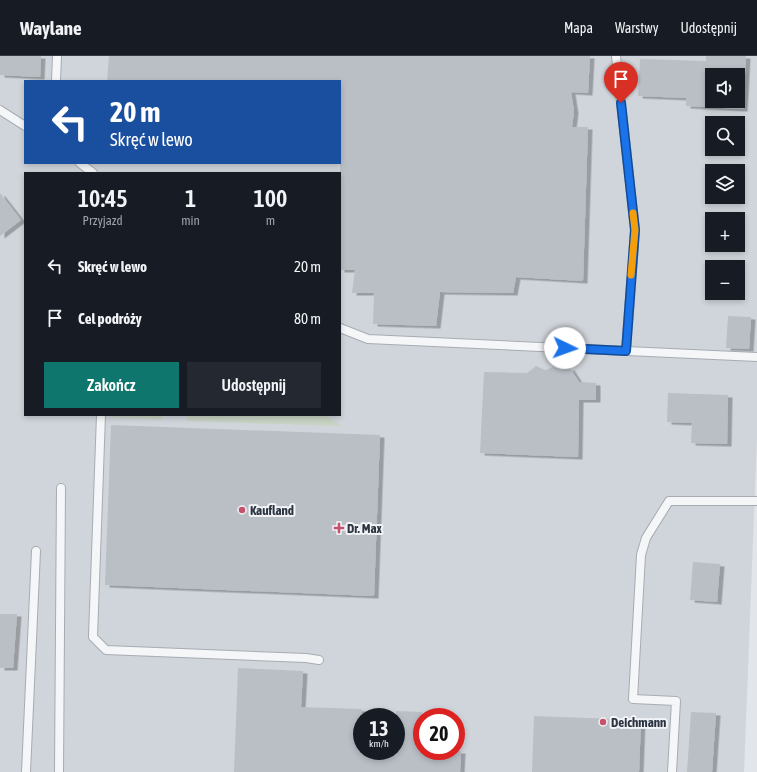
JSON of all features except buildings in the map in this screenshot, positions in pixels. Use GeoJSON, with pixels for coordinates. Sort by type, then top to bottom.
{"type":"FeatureCollection","features":[{"type":"Feature","properties":{"kind":"lane"},"geometry":{"type":"LineString","coordinates":[[56,80],[57,56]]}},
{"type":"Feature","properties":{"kind":"lane"},"geometry":{"type":"LineString","coordinates":[[616,56],[635,230],[626,351]]}},
{"type":"Feature","properties":{"kind":"lane"},"geometry":{"type":"LineString","coordinates":[[0,110],[24,125]]}},
{"type":"Feature","properties":{"kind":"lane"},"geometry":{"type":"LineString","coordinates":[[81,164],[92,172]]}},
{"type":"Feature","properties":{"kind":"lane"},"geometry":{"type":"LineString","coordinates":[[341,328],[368,339],[757,357]]}},
{"type":"Feature","properties":{"kind":"lane"},"geometry":{"type":"LineString","coordinates":[[101,416],[92,637],[106,650],[306,658],[319,660]]}},
{"type":"Feature","properties":{"kind":"lane"},"geometry":{"type":"LineString","coordinates":[[59,772],[61,488]]}},
{"type":"Feature","properties":{"kind":"lane"},"geometry":{"type":"LineString","coordinates":[[672,772],[676,701],[633,699],[641,555],[646,538],[669,501],[757,501]]}},
{"type":"Feature","properties":{"kind":"lane"},"geometry":{"type":"LineString","coordinates":[[26,772],[36,551]]}},
{"type":"Feature","properties":{"kind":"shaded area"},"geometry":{"type":"Polygon","coordinates":[[[0,56],[757,56],[757,437],[744,772],[0,772],[0,56]]]}},
{"type":"Feature","properties":{"kind":"green space"},"geometry":{"type":"Polygon","coordinates":[[[161,416],[161,420],[113,417],[161,416]]]}},
{"type":"Feature","properties":{"kind":"green space"},"geometry":{"type":"Polygon","coordinates":[[[187,416],[327,416],[342,426],[187,421],[187,416]]]}},
{"type":"Feature","properties":{"kind":"slow traffic"},"geometry":{"type":"LineString","coordinates":[[631,275],[635,230],[633,213]]}},
{"type":"Feature","properties":{"kind":"place","name":"Kaufland"},"geometry":{"type":"Point","coordinates":[242,510]}},
{"type":"Feature","properties":{"kind":"place","name":"Dr. Max"},"geometry":{"type":"Point","coordinates":[339,528]}},
{"type":"Feature","properties":{"kind":"place","name":"Deichmann"},"geometry":{"type":"Point","coordinates":[603,722]}},
{"type":"Feature","properties":{"kind":"route"},"geometry":{"type":"LineString","coordinates":[[565,348],[626,351],[635,230],[621,103]]}}]}
